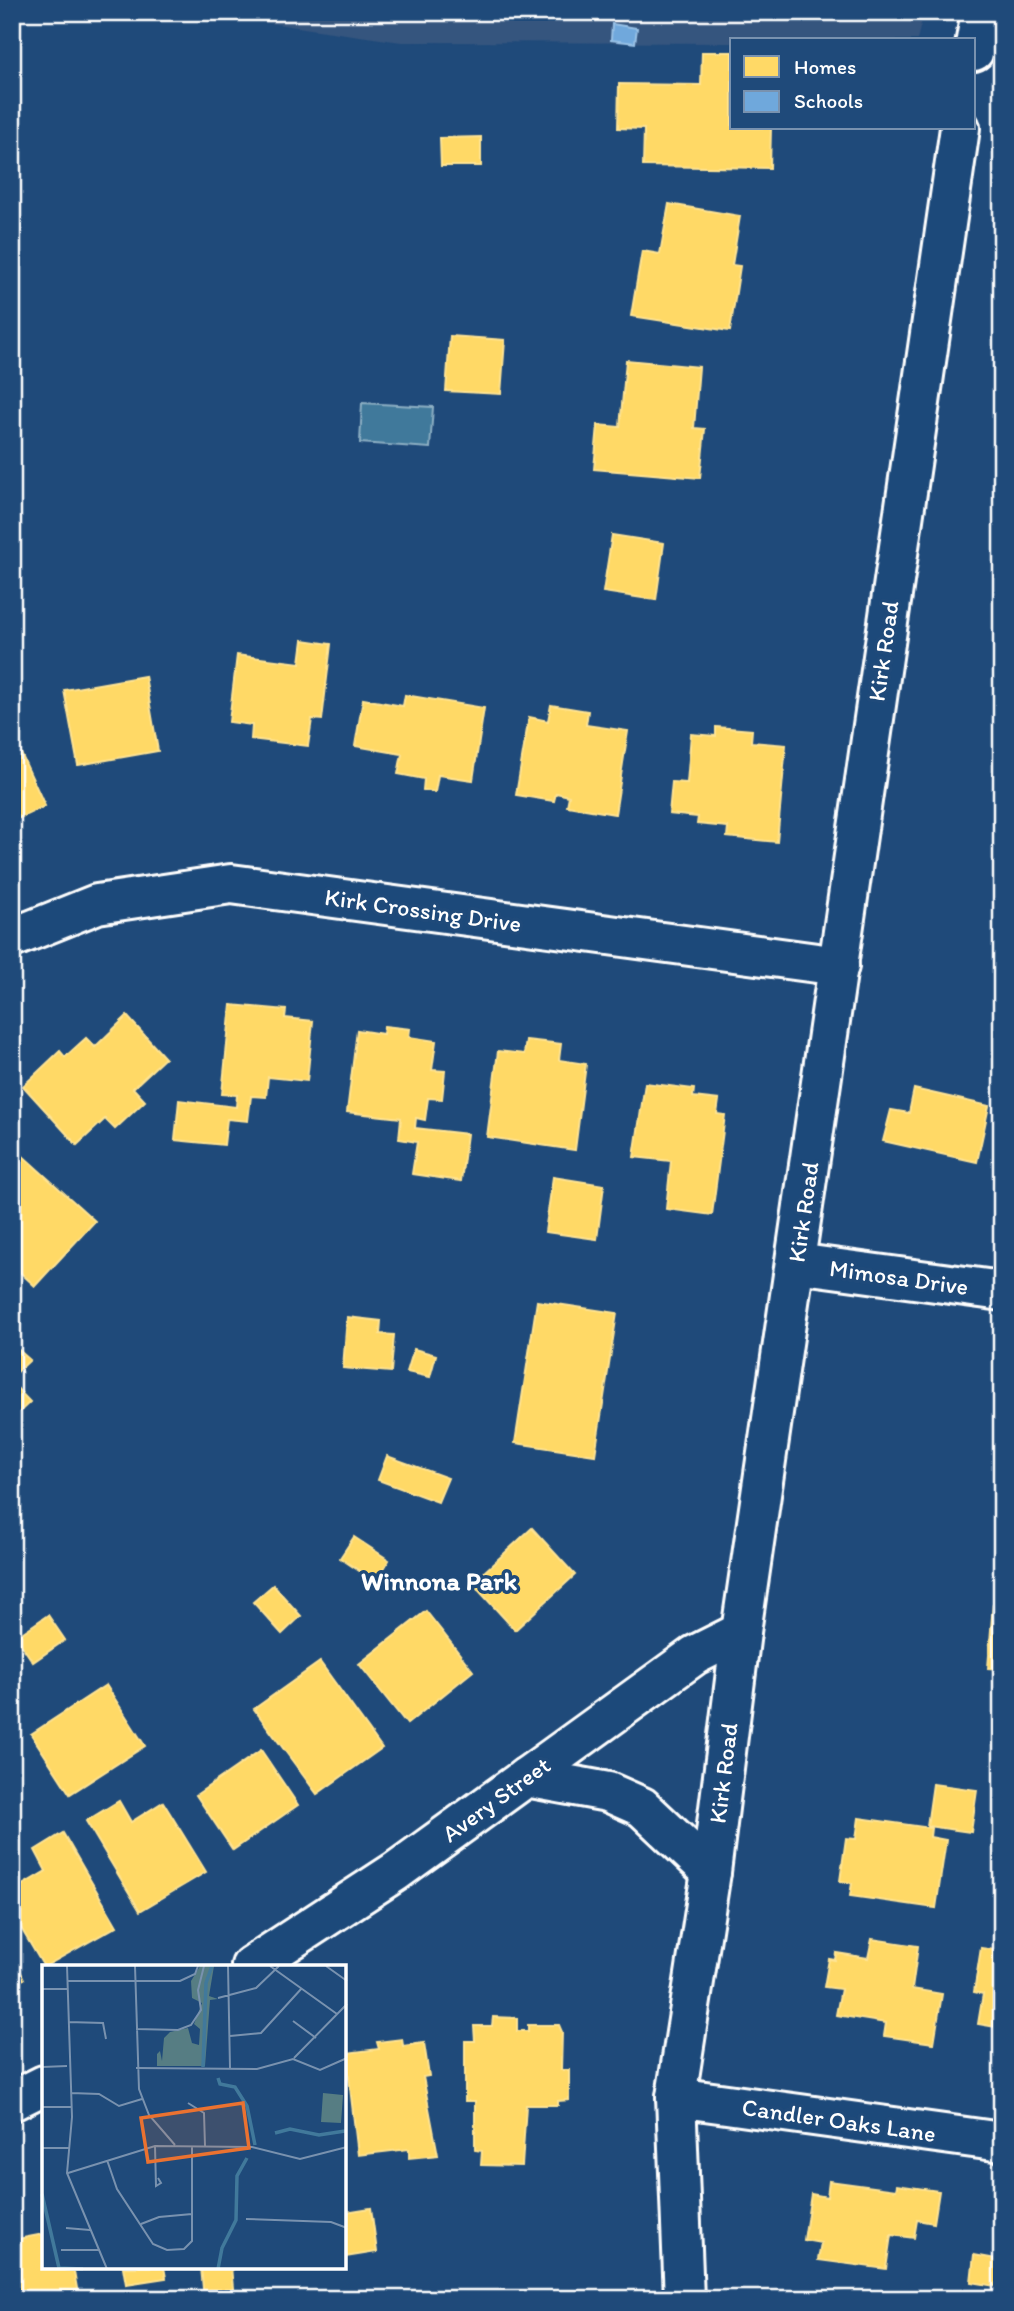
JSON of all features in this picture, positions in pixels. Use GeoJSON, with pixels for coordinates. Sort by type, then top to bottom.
{"type":"FeatureCollection","features":[{"type":"Feature","properties":{"kind":"street"},"geometry":{"type":"LineString","coordinates":[[976,40],[981,12]]}},
{"type":"Feature","properties":{"kind":"street","name":"Kirk Road"},"geometry":{"type":"LineString","coordinates":[[684,2299],[676,2097],[960,130]]}},
{"type":"Feature","properties":{"kind":"street","name":"Kirk Crossing Drive"},"geometry":{"type":"LineString","coordinates":[[12,939],[97,904],[231,884],[839,967]]}},
{"type":"Feature","properties":{"kind":"street","name":"Mimosa Drive"},"geometry":{"type":"LineString","coordinates":[[796,1262],[1002,1292]]}},
{"type":"Feature","properties":{"kind":"street","name":"Avery Street"},"geometry":{"type":"LineString","coordinates":[[253,1965],[395,1872],[695,1656],[741,1632]]}},
{"type":"Feature","properties":{"kind":"street"},"geometry":{"type":"LineString","coordinates":[[526,1777],[608,1792],[642,1807],[710,1872]]}},
{"type":"Feature","properties":{"kind":"street"},"geometry":{"type":"LineString","coordinates":[[12,2101],[42,2086]]}},
{"type":"Feature","properties":{"kind":"street","name":"Candler Oaks Lane"},"geometry":{"type":"LineString","coordinates":[[676,2097],[1002,2142]]}},
{"type":"Feature","properties":{"kind":"shaded area"},"geometry":{"type":"Polygon","coordinates":[[[191,12],[924,12],[918,38],[730,38],[730,43],[401,42],[191,12]]]}},
{"type":"Feature","properties":{"kind":"shaded area"},"geometry":{"type":"Polygon","coordinates":[[[362,403],[433,407],[430,448],[360,443],[362,403]]]}},
{"type":"Feature","properties":{"kind":"building: Homes"},"geometry":{"type":"Polygon","coordinates":[[[702,52],[730,52],[730,130],[771,130],[770,168],[643,166],[644,129],[618,128],[619,84],[701,85],[702,52]]]}},
{"type":"Feature","properties":{"kind":"building: Homes"},"geometry":{"type":"Polygon","coordinates":[[[481,137],[481,166],[441,166],[440,138],[481,137]]]}},
{"type":"Feature","properties":{"kind":"building: Homes"},"geometry":{"type":"Polygon","coordinates":[[[669,204],[740,216],[732,265],[740,266],[730,331],[631,316],[642,251],[660,254],[669,204]]]}},
{"type":"Feature","properties":{"kind":"building: Homes"},"geometry":{"type":"Polygon","coordinates":[[[450,336],[505,340],[501,394],[446,391],[450,336]]]}},
{"type":"Feature","properties":{"kind":"building: Homes"},"geometry":{"type":"Polygon","coordinates":[[[626,360],[699,367],[694,428],[705,429],[700,478],[594,469],[598,425],[620,427],[626,360]]]}},
{"type":"Feature","properties":{"kind":"building: Homes"},"geometry":{"type":"Polygon","coordinates":[[[612,535],[664,543],[656,600],[603,592],[612,535]]]}},
{"type":"Feature","properties":{"kind":"building: Homes"},"geometry":{"type":"Polygon","coordinates":[[[303,640],[331,644],[322,720],[312,719],[308,746],[251,739],[252,725],[229,722],[237,655],[300,663],[303,640]]]}},
{"type":"Feature","properties":{"kind":"building: Homes"},"geometry":{"type":"Polygon","coordinates":[[[145,676],[158,751],[78,765],[64,690],[145,676]]]}},
{"type":"Feature","properties":{"kind":"building: Homes"},"geometry":{"type":"Polygon","coordinates":[[[405,695],[484,708],[473,780],[438,775],[435,792],[423,790],[424,779],[398,774],[402,754],[355,746],[363,699],[403,706],[405,695]]]}},
{"type":"Feature","properties":{"kind":"building: Homes"},"geometry":{"type":"Polygon","coordinates":[[[551,705],[588,711],[586,725],[628,731],[615,814],[567,806],[569,796],[556,793],[554,801],[516,795],[529,717],[548,721],[551,705]]]}},
{"type":"Feature","properties":{"kind":"building: Homes"},"geometry":{"type":"Polygon","coordinates":[[[716,727],[752,730],[751,742],[786,745],[777,842],[727,837],[728,827],[697,824],[698,817],[669,814],[672,782],[687,783],[691,734],[716,736],[716,727]]]}},
{"type":"Feature","properties":{"kind":"building: Homes"},"geometry":{"type":"Polygon","coordinates":[[[12,734],[45,806],[13,821],[12,820],[12,734]]]}},
{"type":"Feature","properties":{"kind":"building: Homes"},"geometry":{"type":"Polygon","coordinates":[[[231,1005],[286,1010],[285,1018],[313,1021],[307,1081],[268,1077],[266,1097],[251,1096],[248,1121],[227,1119],[224,1145],[175,1140],[179,1100],[236,1107],[237,1095],[222,1094],[231,1005]]]}},
{"type":"Feature","properties":{"kind":"building: Homes"},"geometry":{"type":"Polygon","coordinates":[[[127,1016],[165,1058],[133,1088],[145,1101],[115,1129],[105,1119],[77,1145],[23,1086],[60,1051],[65,1057],[86,1038],[95,1047],[127,1016]]]}},
{"type":"Feature","properties":{"kind":"building: Homes"},"geometry":{"type":"Polygon","coordinates":[[[384,1026],[410,1029],[409,1037],[436,1041],[432,1070],[445,1071],[442,1099],[428,1098],[425,1120],[416,1118],[415,1128],[467,1134],[461,1181],[412,1174],[417,1142],[399,1139],[401,1118],[347,1112],[357,1030],[383,1034],[384,1026]]]}},
{"type":"Feature","properties":{"kind":"building: Homes"},"geometry":{"type":"Polygon","coordinates":[[[526,1040],[561,1044],[559,1060],[586,1064],[575,1150],[487,1137],[498,1051],[524,1054],[526,1040]]]}},
{"type":"Feature","properties":{"kind":"building: Homes"},"geometry":{"type":"Polygon","coordinates":[[[645,1083],[694,1089],[693,1097],[719,1100],[717,1114],[725,1115],[712,1215],[666,1209],[671,1161],[634,1157],[645,1083]]]}},
{"type":"Feature","properties":{"kind":"building: Homes"},"geometry":{"type":"Polygon","coordinates":[[[914,1089],[989,1106],[977,1162],[883,1141],[891,1110],[909,1113],[914,1089]]]}},
{"type":"Feature","properties":{"kind":"building: Homes"},"geometry":{"type":"Polygon","coordinates":[[[12,1146],[95,1221],[35,1286],[12,1265],[12,1215],[17,1210],[12,1206],[12,1146]]]}},
{"type":"Feature","properties":{"kind":"building: Homes"},"geometry":{"type":"Polygon","coordinates":[[[553,1177],[604,1185],[597,1239],[545,1232],[553,1177]]]}},
{"type":"Feature","properties":{"kind":"building: Homes"},"geometry":{"type":"Polygon","coordinates":[[[537,1301],[617,1313],[595,1455],[515,1443],[537,1301]]]}},
{"type":"Feature","properties":{"kind":"building: Homes"},"geometry":{"type":"Polygon","coordinates":[[[347,1317],[381,1321],[380,1334],[394,1335],[391,1372],[343,1368],[347,1317]]]}},
{"type":"Feature","properties":{"kind":"building: Homes"},"geometry":{"type":"Polygon","coordinates":[[[12,1344],[30,1360],[12,1377],[12,1344]]]}},
{"type":"Feature","properties":{"kind":"building: Homes"},"geometry":{"type":"Polygon","coordinates":[[[414,1349],[436,1355],[430,1377],[407,1372],[414,1349]]]}},
{"type":"Feature","properties":{"kind":"building: Homes"},"geometry":{"type":"Polygon","coordinates":[[[12,1383],[30,1402],[12,1419],[12,1383]]]}},
{"type":"Feature","properties":{"kind":"building: Homes"},"geometry":{"type":"Polygon","coordinates":[[[387,1456],[448,1478],[438,1502],[378,1480],[387,1456]]]}},
{"type":"Feature","properties":{"kind":"building: Homes"},"geometry":{"type":"Polygon","coordinates":[[[532,1528],[575,1575],[515,1630],[472,1583],[532,1528]]]}},
{"type":"Feature","properties":{"kind":"building: Homes"},"geometry":{"type":"Polygon","coordinates":[[[354,1537],[389,1560],[376,1582],[340,1558],[354,1537]]]}},
{"type":"Feature","properties":{"kind":"building: Homes"},"geometry":{"type":"Polygon","coordinates":[[[273,1585],[301,1616],[282,1634],[253,1602],[273,1585]]]}},
{"type":"Feature","properties":{"kind":"building: Homes"},"geometry":{"type":"Polygon","coordinates":[[[993,1604],[1002,1605],[1002,1669],[988,1668],[993,1604]]]}},
{"type":"Feature","properties":{"kind":"building: Homes"},"geometry":{"type":"Polygon","coordinates":[[[426,1611],[473,1671],[407,1724],[359,1664],[426,1611]]]}},
{"type":"Feature","properties":{"kind":"building: Homes"},"geometry":{"type":"Polygon","coordinates":[[[48,1615],[65,1640],[33,1662],[16,1637],[48,1615]]]}},
{"type":"Feature","properties":{"kind":"building: Homes"},"geometry":{"type":"Polygon","coordinates":[[[320,1662],[382,1748],[317,1794],[254,1709],[320,1662]]]}},
{"type":"Feature","properties":{"kind":"building: Homes"},"geometry":{"type":"Polygon","coordinates":[[[106,1685],[145,1746],[70,1794],[31,1734],[106,1685]]]}},
{"type":"Feature","properties":{"kind":"building: Homes"},"geometry":{"type":"Polygon","coordinates":[[[261,1750],[298,1805],[233,1850],[196,1795],[261,1750]]]}},
{"type":"Feature","properties":{"kind":"building: Homes"},"geometry":{"type":"Polygon","coordinates":[[[933,1784],[977,1790],[971,1832],[927,1826],[933,1784]]]}},
{"type":"Feature","properties":{"kind":"building: Homes"},"geometry":{"type":"Polygon","coordinates":[[[119,1801],[131,1822],[163,1802],[206,1872],[140,1911],[86,1821],[119,1801]]]}},
{"type":"Feature","properties":{"kind":"building: Homes"},"geometry":{"type":"Polygon","coordinates":[[[859,1818],[931,1828],[930,1837],[946,1840],[936,1908],[850,1896],[852,1883],[840,1881],[846,1838],[856,1839],[859,1818]]]}},
{"type":"Feature","properties":{"kind":"building: Homes"},"geometry":{"type":"Polygon","coordinates":[[[63,1833],[117,1926],[48,1965],[43,1965],[12,1913],[12,1891],[46,1871],[35,1850],[63,1833]]]}},
{"type":"Feature","properties":{"kind":"building: Homes"},"geometry":{"type":"Polygon","coordinates":[[[872,1939],[918,1946],[912,1989],[942,1994],[934,2043],[884,2036],[886,2023],[836,2015],[841,1989],[824,1987],[829,1959],[835,1960],[836,1953],[868,1958],[872,1939]]]}},
{"type":"Feature","properties":{"kind":"building: Homes"},"geometry":{"type":"Polygon","coordinates":[[[981,1948],[1002,1951],[1002,2028],[978,2024],[983,1994],[974,1992],[981,1948]]]}},
{"type":"Feature","properties":{"kind":"building: Homes"},"geometry":{"type":"Polygon","coordinates":[[[12,1953],[24,1979],[12,1984],[12,1953]]]}},
{"type":"Feature","properties":{"kind":"building: Homes"},"geometry":{"type":"Polygon","coordinates":[[[493,2017],[517,2018],[517,2031],[528,2031],[528,2025],[559,2025],[562,2032],[561,2070],[569,2070],[569,2100],[558,2101],[558,2105],[526,2105],[522,2166],[481,2165],[482,2151],[475,2150],[475,2101],[465,2101],[465,2041],[475,2041],[474,2026],[492,2026],[493,2017]]]}},
{"type":"Feature","properties":{"kind":"building: Homes"},"geometry":{"type":"Polygon","coordinates":[[[402,2039],[403,2046],[424,2043],[429,2076],[423,2077],[438,2155],[409,2158],[409,2149],[358,2155],[346,2053],[379,2049],[377,2042],[402,2039]]]}},
{"type":"Feature","properties":{"kind":"building: Homes"},"geometry":{"type":"Polygon","coordinates":[[[829,2181],[896,2190],[897,2185],[939,2191],[934,2223],[917,2220],[914,2238],[891,2235],[886,2269],[818,2260],[821,2243],[804,2240],[811,2194],[827,2197],[829,2181]]]}},
{"type":"Feature","properties":{"kind":"building: Homes"},"geometry":{"type":"Polygon","coordinates":[[[371,2208],[377,2252],[346,2257],[346,2212],[371,2208]]]}},
{"type":"Feature","properties":{"kind":"building: Homes"},"geometry":{"type":"Polygon","coordinates":[[[42,2234],[42,2269],[73,2269],[79,2299],[12,2299],[12,2240],[42,2234]]]}},
{"type":"Feature","properties":{"kind":"building: Homes"},"geometry":{"type":"Polygon","coordinates":[[[974,2255],[1002,2260],[1002,2287],[971,2282],[974,2255]]]}},
{"type":"Feature","properties":{"kind":"building: Homes"},"geometry":{"type":"Polygon","coordinates":[[[123,2269],[164,2269],[166,2278],[126,2284],[123,2269]]]}},
{"type":"Feature","properties":{"kind":"building: Homes"},"geometry":{"type":"Polygon","coordinates":[[[201,2269],[231,2269],[234,2299],[204,2299],[201,2269]]]}},
{"type":"Feature","properties":{"kind":"building: Homes"},"geometry":{"type":"Polygon","coordinates":[[[811,2290],[870,2297],[870,2299],[809,2299],[811,2290]]]}},
{"type":"Feature","properties":{"kind":"building: Schools"},"geometry":{"type":"Polygon","coordinates":[[[424,12],[487,12],[487,18],[424,18],[424,12]]]}},
{"type":"Feature","properties":{"kind":"building: Schools"},"geometry":{"type":"Polygon","coordinates":[[[612,24],[637,28],[635,43],[611,40],[612,24]]]}},
{"type":"Feature","properties":{"kind":"district","name":"Winnona Park"},"geometry":{"type":"Point","coordinates":[439,1581]}}]}
